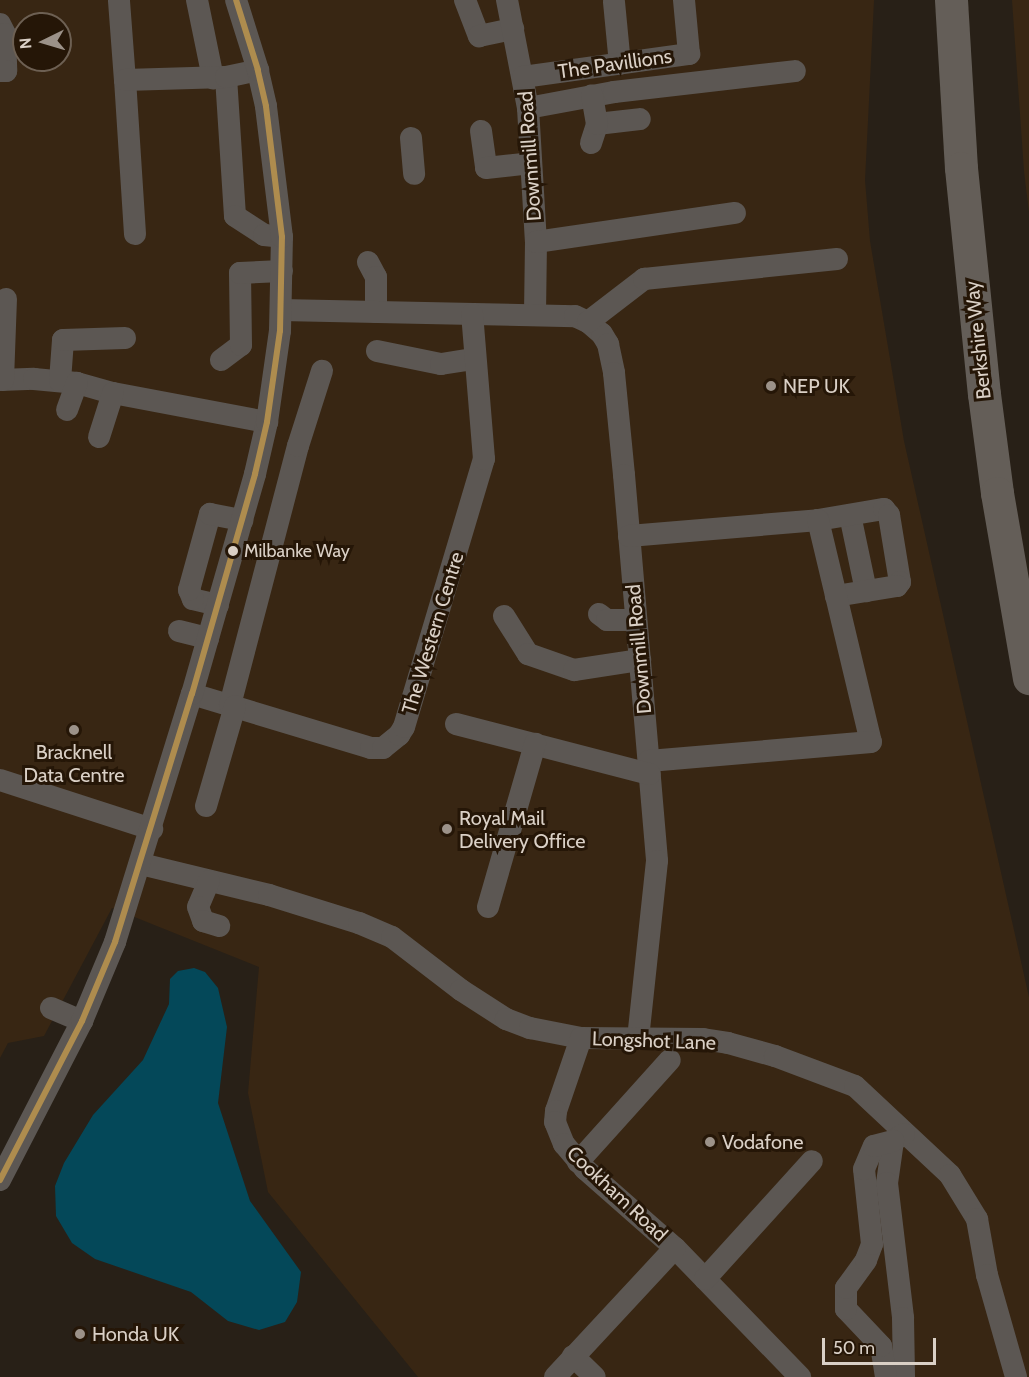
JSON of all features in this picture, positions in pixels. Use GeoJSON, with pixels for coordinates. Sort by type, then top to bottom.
{"type":"FeatureCollection","features":[{"type":"Feature","properties":{"kind":"highway","name":"Berkshire Way"},"geometry":{"type":"LineString","coordinates":[[951,0],[961,168],[974,312],[997,494],[1021,570]]}},
{"type":"Feature","properties":{"kind":"highway","name":"Berkshire Way"},"geometry":{"type":"LineString","coordinates":[[973,0],[978,112],[994,297],[1013,460],[1021,570],[1023,646],[1029,678]]}},
{"type":"Feature","properties":{"kind":"street"},"geometry":{"type":"LineString","coordinates":[[197,0],[219,78],[235,216],[264,235],[282,237]]}},
{"type":"Feature","properties":{"kind":"street"},"geometry":{"type":"LineString","coordinates":[[0,1180],[82,1020],[115,942],[152,829],[192,694],[242,520],[265,430],[281,310],[280,131],[236,0]]}},
{"type":"Feature","properties":{"kind":"street"},"geometry":{"type":"LineString","coordinates":[[465,0],[479,36],[513,29]]}},
{"type":"Feature","properties":{"kind":"street","name":"Downmill Road"},"geometry":{"type":"LineString","coordinates":[[507,0],[524,77],[528,108],[536,242],[534,314]]}},
{"type":"Feature","properties":{"kind":"street","name":"The Pavillions"},"geometry":{"type":"LineString","coordinates":[[524,77],[689,54],[684,0]]}},
{"type":"Feature","properties":{"kind":"street"},"geometry":{"type":"LineString","coordinates":[[119,1],[135,234]]}},
{"type":"Feature","properties":{"kind":"street"},"geometry":{"type":"LineString","coordinates":[[614,2],[620,64]]}},
{"type":"Feature","properties":{"kind":"street"},"geometry":{"type":"LineString","coordinates":[[0,24],[5,34],[6,71],[0,71]]}},
{"type":"Feature","properties":{"kind":"street"},"geometry":{"type":"LineString","coordinates":[[125,80],[219,78],[258,70]]}},
{"type":"Feature","properties":{"kind":"street"},"geometry":{"type":"LineString","coordinates":[[528,108],[592,95],[795,71]]}},
{"type":"Feature","properties":{"kind":"street"},"geometry":{"type":"LineString","coordinates":[[592,95],[594,134],[640,119]]}},
{"type":"Feature","properties":{"kind":"street"},"geometry":{"type":"LineString","coordinates":[[485,134],[486,168],[531,163]]}},
{"type":"Feature","properties":{"kind":"street"},"geometry":{"type":"LineString","coordinates":[[415,142],[419,174]]}},
{"type":"Feature","properties":{"kind":"street"},"geometry":{"type":"LineString","coordinates":[[536,242],[735,213]]}},
{"type":"Feature","properties":{"kind":"street"},"geometry":{"type":"LineString","coordinates":[[281,310],[534,314],[574,316],[588,322],[644,279],[837,259]]}},
{"type":"Feature","properties":{"kind":"street"},"geometry":{"type":"LineString","coordinates":[[368,262],[376,277],[376,312]]}},
{"type":"Feature","properties":{"kind":"street"},"geometry":{"type":"LineString","coordinates":[[221,360],[241,345],[240,273],[282,271]]}},
{"type":"Feature","properties":{"kind":"street"},"geometry":{"type":"LineString","coordinates":[[6,299],[1,380],[68,382],[265,430],[298,446]]}},
{"type":"Feature","properties":{"kind":"street","name":"The Western Centre"},"geometry":{"type":"LineString","coordinates":[[192,694],[371,748],[383,748],[399,735],[404,727],[484,459],[472,314]]}},
{"type":"Feature","properties":{"kind":"street","name":"Downmill Road"},"geometry":{"type":"LineString","coordinates":[[588,322],[602,334],[612,360],[629,446],[629,536],[657,861],[638,1039]]}},
{"type":"Feature","properties":{"kind":"street"},"geometry":{"type":"LineString","coordinates":[[67,410],[68,382],[63,340],[125,338]]}},
{"type":"Feature","properties":{"kind":"street"},"geometry":{"type":"LineString","coordinates":[[377,351],[441,364],[474,358]]}},
{"type":"Feature","properties":{"kind":"street"},"geometry":{"type":"LineString","coordinates":[[206,806],[298,446],[322,371]]}},
{"type":"Feature","properties":{"kind":"street"},"geometry":{"type":"LineString","coordinates":[[99,437],[113,393]]}},
{"type":"Feature","properties":{"kind":"street"},"geometry":{"type":"LineString","coordinates":[[629,536],[818,520],[884,509],[889,514],[900,582],[897,586],[836,596]]}},
{"type":"Feature","properties":{"kind":"street"},"geometry":{"type":"LineString","coordinates":[[218,605],[194,599],[189,590],[210,514],[242,520]]}},
{"type":"Feature","properties":{"kind":"street"},"geometry":{"type":"LineString","coordinates":[[850,515],[866,591]]}},
{"type":"Feature","properties":{"kind":"street"},"geometry":{"type":"LineString","coordinates":[[456,724],[535,744],[649,768],[871,742],[818,520]]}},
{"type":"Feature","properties":{"kind":"street"},"geometry":{"type":"LineString","coordinates":[[599,614],[607,620],[636,620]]}},
{"type":"Feature","properties":{"kind":"street"},"geometry":{"type":"LineString","coordinates":[[504,616],[528,654],[574,669],[640,660]]}},
{"type":"Feature","properties":{"kind":"street"},"geometry":{"type":"LineString","coordinates":[[179,631],[208,638]]}},
{"type":"Feature","properties":{"kind":"street"},"geometry":{"type":"LineString","coordinates":[[488,907],[535,744]]}},
{"type":"Feature","properties":{"kind":"street"},"geometry":{"type":"LineString","coordinates":[[0,780],[152,829]]}},
{"type":"Feature","properties":{"kind":"street","name":"Longshot Lane"},"geometry":{"type":"LineString","coordinates":[[141,864],[269,895],[359,923],[392,937],[461,990],[506,1018],[530,1028],[581,1038],[703,1039],[728,1043],[833,1072],[855,1086],[899,1137],[950,1176],[977,1219],[987,1275],[1016,1377]]}},
{"type":"Feature","properties":{"kind":"street"},"geometry":{"type":"LineString","coordinates":[[209,880],[198,907],[203,921],[219,926]]}},
{"type":"Feature","properties":{"kind":"street"},"geometry":{"type":"LineString","coordinates":[[51,1008],[82,1020]]}},
{"type":"Feature","properties":{"kind":"street","name":"Cookham Road"},"geometry":{"type":"LineString","coordinates":[[555,1377],[675,1248],[578,1162],[564,1144],[555,1122],[556,1111],[581,1038]]}},
{"type":"Feature","properties":{"kind":"street"},"geometry":{"type":"LineString","coordinates":[[578,1162],[670,1060]]}},
{"type":"Feature","properties":{"kind":"street"},"geometry":{"type":"LineString","coordinates":[[886,1377],[881,1346],[846,1309],[846,1288],[866,1260],[872,1244],[864,1169],[874,1146],[899,1137]]}},
{"type":"Feature","properties":{"kind":"street"},"geometry":{"type":"LineString","coordinates":[[899,1137],[888,1183],[903,1318],[904,1377]]}},
{"type":"Feature","properties":{"kind":"street"},"geometry":{"type":"LineString","coordinates":[[705,1279],[812,1161]]}},
{"type":"Feature","properties":{"kind":"street"},"geometry":{"type":"LineString","coordinates":[[675,1248],[800,1377]]}},
{"type":"Feature","properties":{"kind":"street"},"geometry":{"type":"LineString","coordinates":[[573,1356],[595,1377]]}},
{"type":"Feature","properties":{"kind":"shaded area"},"geometry":{"type":"Polygon","coordinates":[[[0,0],[874,0],[865,180],[870,241],[904,441],[1029,997],[1029,1377],[418,1377],[268,1192],[248,1093],[259,967],[112,908],[44,1036],[8,1043],[0,1058],[0,0]]]}},
{"type":"Feature","properties":{"kind":"shaded area"},"geometry":{"type":"Polygon","coordinates":[[[1012,0],[1029,0],[1029,212],[1024,171],[1012,0]]]}},
{"type":"Feature","properties":{"kind":"water"},"geometry":{"type":"Polygon","coordinates":[[[194,968],[205,972],[218,988],[227,1027],[218,1103],[250,1201],[301,1272],[297,1302],[285,1322],[259,1330],[228,1321],[191,1292],[95,1259],[72,1243],[56,1216],[55,1186],[64,1163],[93,1115],[143,1060],[169,1004],[170,979],[178,971],[194,968]]]}},
{"type":"Feature","properties":{"kind":"transit line"},"geometry":{"type":"LineString","coordinates":[[0,1180],[82,1021],[115,942],[192,694],[255,474],[267,422],[280,331],[282,237],[266,106],[258,70],[236,0]]}},
{"type":"Feature","properties":{"kind":"place","name":"NEP UK"},"geometry":{"type":"Point","coordinates":[771,386]}},
{"type":"Feature","properties":{"kind":"place","name":"Milbanke Way"},"geometry":{"type":"Point","coordinates":[233,551]}},
{"type":"Feature","properties":{"kind":"place","name":"Bracknell Data Centre"},"geometry":{"type":"Point","coordinates":[74,730]}},
{"type":"Feature","properties":{"kind":"place","name":"Royal Mail Delivery Office"},"geometry":{"type":"Point","coordinates":[447,829]}},
{"type":"Feature","properties":{"kind":"place","name":"Vodafone"},"geometry":{"type":"Point","coordinates":[710,1142]}},
{"type":"Feature","properties":{"kind":"place","name":"Honda UK"},"geometry":{"type":"Point","coordinates":[80,1334]}}]}
